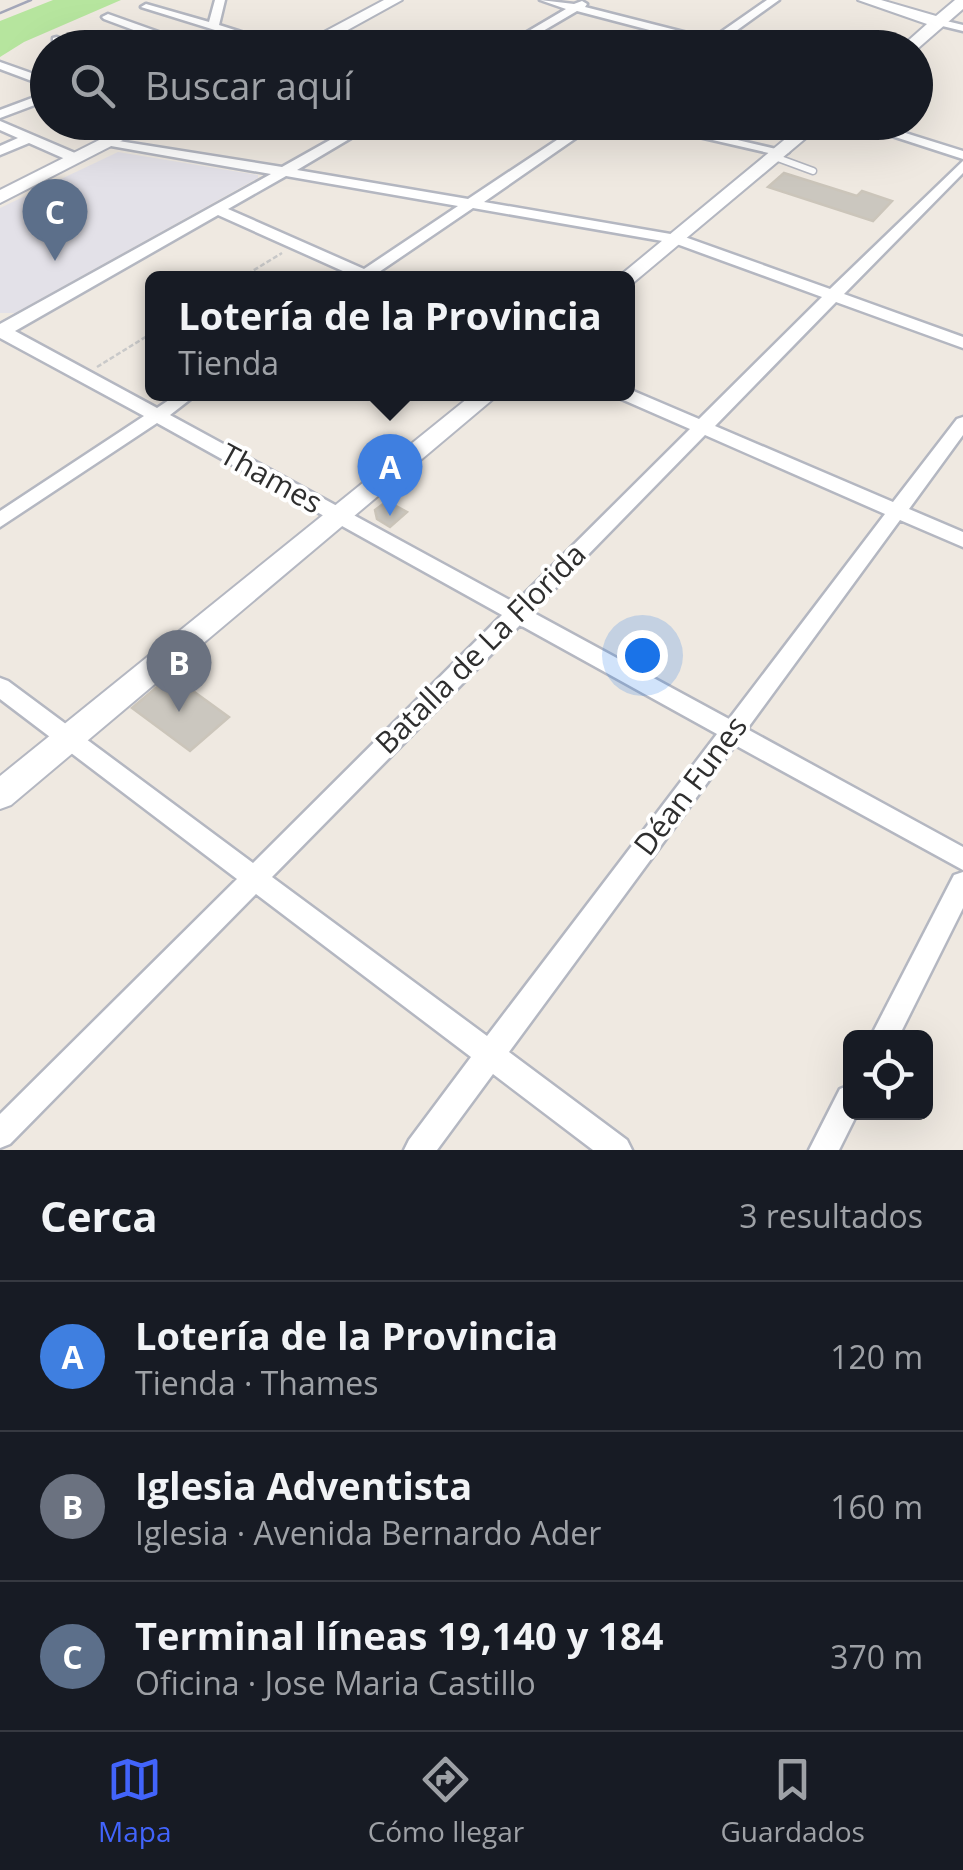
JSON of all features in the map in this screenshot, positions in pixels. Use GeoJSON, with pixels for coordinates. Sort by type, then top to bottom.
{"type":"FeatureCollection","features":[{"type":"Feature","properties":{"kind":"main road"},"geometry":{"type":"LineString","coordinates":[[337,30],[395,0]]}},
{"type":"Feature","properties":{"kind":"main road"},"geometry":{"type":"LineString","coordinates":[[865,0],[938,22]]}},
{"type":"Feature","properties":{"kind":"main road"},"geometry":{"type":"LineString","coordinates":[[929,30],[963,1]]}},
{"type":"Feature","properties":{"kind":"main road"},"geometry":{"type":"LineString","coordinates":[[0,197],[115,140]]}},
{"type":"Feature","properties":{"kind":"main road"},"geometry":{"type":"LineString","coordinates":[[635,271],[796,140]]}},
{"type":"Feature","properties":{"kind":"main road"},"geometry":{"type":"LineString","coordinates":[[0,795],[479,401]]}},
{"type":"Feature","properties":{"kind":"street"},"geometry":{"type":"LineString","coordinates":[[213,26],[220,0]]}},
{"type":"Feature","properties":{"kind":"street"},"geometry":{"type":"LineString","coordinates":[[545,0],[655,30]]}},
{"type":"Feature","properties":{"kind":"street"},"geometry":{"type":"LineString","coordinates":[[538,30],[590,0]]}},
{"type":"Feature","properties":{"kind":"street"},"geometry":{"type":"LineString","coordinates":[[731,30],[774,0]]}},
{"type":"Feature","properties":{"kind":"street"},"geometry":{"type":"LineString","coordinates":[[146,7],[226,30]]}},
{"type":"Feature","properties":{"kind":"street"},"geometry":{"type":"LineString","coordinates":[[108,17],[144,30]]}},
{"type":"Feature","properties":{"kind":"street"},"geometry":{"type":"LineString","coordinates":[[938,22],[963,28]]}},
{"type":"Feature","properties":{"kind":"street"},"geometry":{"type":"LineString","coordinates":[[204,30],[213,26]]}},
{"type":"Feature","properties":{"kind":"street"},"geometry":{"type":"LineString","coordinates":[[1,65],[30,76]]}},
{"type":"Feature","properties":{"kind":"street"},"geometry":{"type":"LineString","coordinates":[[3,110],[30,102]]}},
{"type":"Feature","properties":{"kind":"street"},"geometry":{"type":"LineString","coordinates":[[0,124],[29,138]]}},
{"type":"Feature","properties":{"kind":"street"},"geometry":{"type":"LineString","coordinates":[[0,151],[29,138]]}},
{"type":"Feature","properties":{"kind":"street"},"geometry":{"type":"LineString","coordinates":[[34,140],[77,159]]}},
{"type":"Feature","properties":{"kind":"street"},"geometry":{"type":"LineString","coordinates":[[1,331],[340,140]]}},
{"type":"Feature","properties":{"kind":"street"},"geometry":{"type":"LineString","coordinates":[[375,271],[566,140]]}},
{"type":"Feature","properties":{"kind":"street"},"geometry":{"type":"LineString","coordinates":[[715,140],[778,155]]}},
{"type":"Feature","properties":{"kind":"street"},"geometry":{"type":"LineString","coordinates":[[914,140],[963,155]]}},
{"type":"Feature","properties":{"kind":"street"},"geometry":{"type":"LineString","coordinates":[[111,142],[676,238],[963,344]]}},
{"type":"Feature","properties":{"kind":"street","name":"Batalla de La Florida"},"geometry":{"type":"LineString","coordinates":[[0,1134],[963,164]]}},
{"type":"Feature","properties":{"kind":"street"},"geometry":{"type":"LineString","coordinates":[[218,210],[352,271]]}},
{"type":"Feature","properties":{"kind":"street","name":"Thames"},"geometry":{"type":"LineString","coordinates":[[1,331],[963,859]]}},
{"type":"Feature","properties":{"kind":"street"},"geometry":{"type":"LineString","coordinates":[[635,398],[963,540]]}},
{"type":"Feature","properties":{"kind":"street"},"geometry":{"type":"LineString","coordinates":[[0,520],[178,401]]}},
{"type":"Feature","properties":{"kind":"street","name":"Déan Funes"},"geometry":{"type":"LineString","coordinates":[[419,1150],[963,423]]}},
{"type":"Feature","properties":{"kind":"street"},"geometry":{"type":"LineString","coordinates":[[0,687],[616,1150]]}},
{"type":"Feature","properties":{"kind":"street"},"geometry":{"type":"LineString","coordinates":[[886,1030],[963,883]]}},
{"type":"Feature","properties":{"kind":"street"},"geometry":{"type":"LineString","coordinates":[[824,1150],[843,1113]]}},
{"type":"Feature","properties":{"kind":"lane"},"geometry":{"type":"LineString","coordinates":[[778,155],[813,171]]}},
{"type":"Feature","properties":{"kind":"path"},"geometry":{"type":"LineString","coordinates":[[253,271],[295,246]]}},
{"type":"Feature","properties":{"kind":"path"},"geometry":{"type":"LineString","coordinates":[[84,375],[145,337]]}},
{"type":"Feature","properties":{"kind":"shaded area"},"geometry":{"type":"Polygon","coordinates":[[[118,152],[258,178],[15,313],[0,313],[0,208],[118,152]]]}},
{"type":"Feature","properties":{"kind":"green space"},"geometry":{"type":"Polygon","coordinates":[[[53,0],[121,0],[52,30],[30,30],[30,39],[0,57],[0,21],[53,0]]]}},
{"type":"Feature","properties":{"kind":"building"},"geometry":{"type":"Polygon","coordinates":[[[784,173],[857,196],[862,191],[892,201],[873,221],[768,187],[784,173]]]}},
{"type":"Feature","properties":{"kind":"building"},"geometry":{"type":"Polygon","coordinates":[[[387,501],[407,512],[390,527],[377,519],[375,510],[387,501]]]}},
{"type":"Feature","properties":{"kind":"building"},"geometry":{"type":"Polygon","coordinates":[[[171,675],[229,717],[190,751],[132,708],[171,675]]]}},
{"type":"Feature","properties":{"kind":"railway"},"geometry":{"type":"LineString","coordinates":[[0,13],[31,0]]}},
{"type":"Feature","properties":{"kind":"place","name":"Terminal líneas 19,140 y 184"},"geometry":{"type":"Point","coordinates":[55,261]}},
{"type":"Feature","properties":{"kind":"place","name":"Lotería de la Provincia"},"geometry":{"type":"Point","coordinates":[390,516]}},
{"type":"Feature","properties":{"kind":"place","name":"Iglesia Adventista"},"geometry":{"type":"Point","coordinates":[179,712]}}]}
